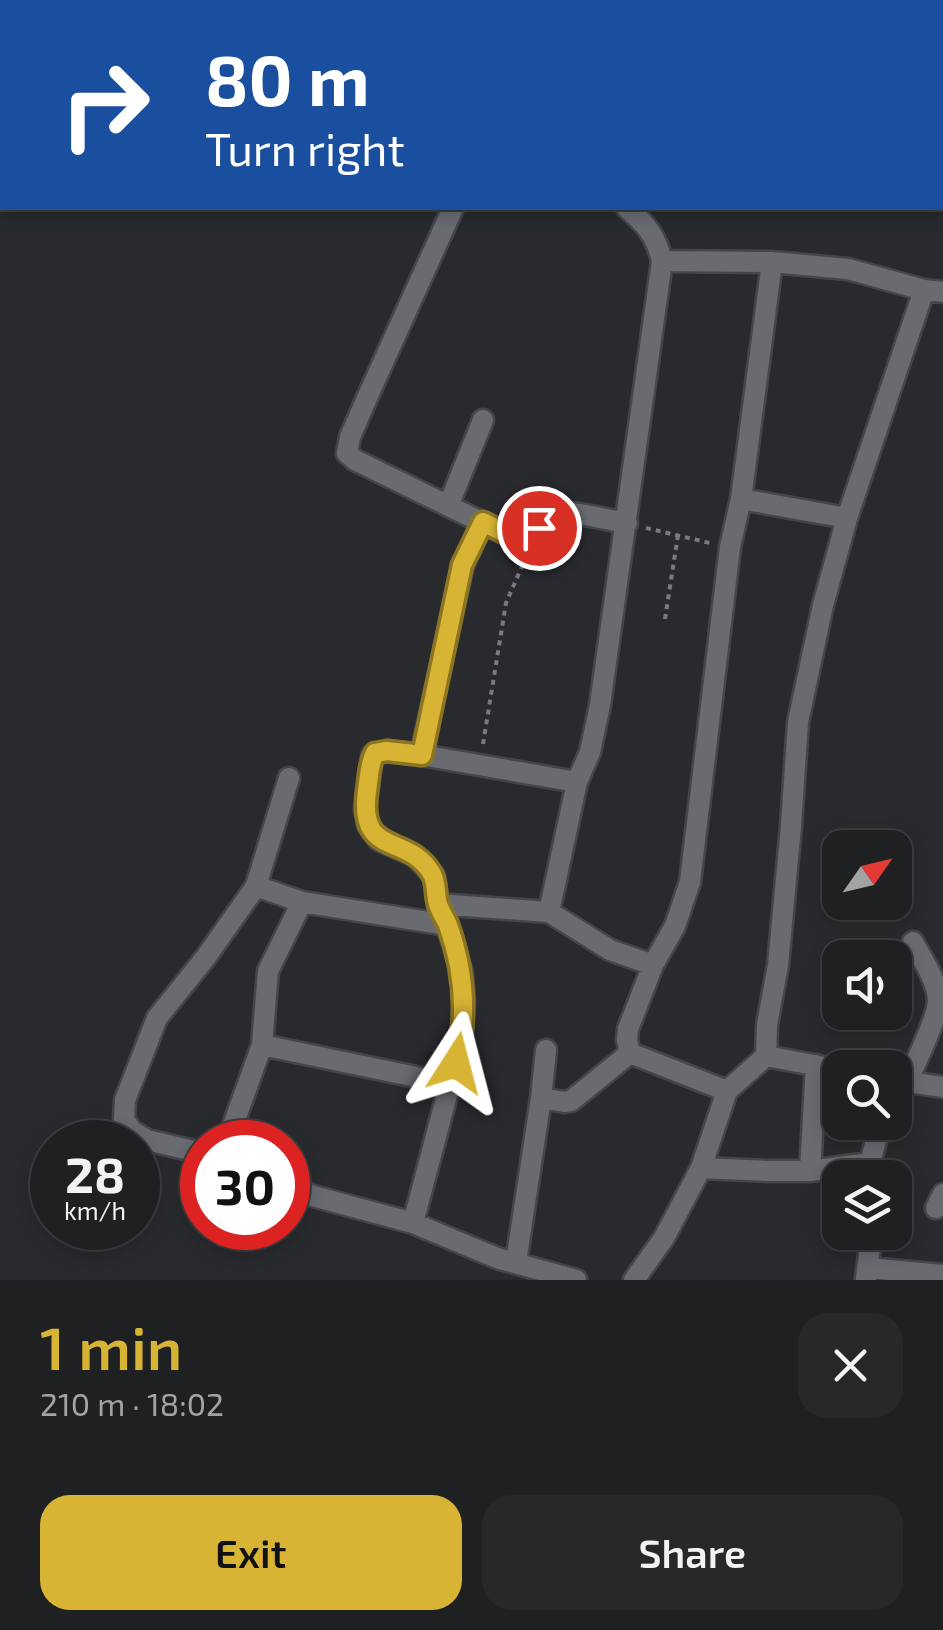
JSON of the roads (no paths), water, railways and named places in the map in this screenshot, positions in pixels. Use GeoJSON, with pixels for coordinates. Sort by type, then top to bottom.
{"type":"FeatureCollection","features":[{"type":"Feature","properties":{"kind":"street"},"geometry":{"type":"LineString","coordinates":[[452,210],[347,449],[355,460],[530,546],[539,528],[556,512],[627,524]]}},
{"type":"Feature","properties":{"kind":"street"},"geometry":{"type":"LineString","coordinates":[[549,912],[577,782],[590,752],[600,705],[662,261],[647,224],[630,210]]}},
{"type":"Feature","properties":{"kind":"street"},"geometry":{"type":"LineString","coordinates":[[634,1280],[664,1238],[701,1168],[728,1091],[766,1056],[792,826],[798,722],[823,605],[847,518],[934,291],[848,269],[772,262],[662,261]]}},
{"type":"Feature","properties":{"kind":"street"},"geometry":{"type":"LineString","coordinates":[[630,1054],[628,1029],[653,965],[675,926],[690,882],[730,547],[741,499],[772,262]]}},
{"type":"Feature","properties":{"kind":"street"},"geometry":{"type":"LineString","coordinates":[[449,504],[484,420]]}},
{"type":"Feature","properties":{"kind":"street"},"geometry":{"type":"LineString","coordinates":[[741,499],[847,518]]}},
{"type":"Feature","properties":{"kind":"street"},"geometry":{"type":"LineString","coordinates":[[422,755],[462,565],[483,522]]}},
{"type":"Feature","properties":{"kind":"street"},"geometry":{"type":"LineString","coordinates":[[413,1223],[461,1042],[462,973],[438,904],[434,876],[414,854],[380,840],[368,825],[365,810],[372,756],[387,751],[422,755],[577,782]]}},
{"type":"Feature","properties":{"kind":"street"},"geometry":{"type":"LineString","coordinates":[[180,1148],[147,1140],[132,1131],[124,1120],[126,1100],[157,1018],[256,886],[289,778]]}},
{"type":"Feature","properties":{"kind":"street"},"geometry":{"type":"LineString","coordinates":[[256,886],[302,902],[448,925]]}},
{"type":"Feature","properties":{"kind":"street"},"geometry":{"type":"LineString","coordinates":[[235,1120],[262,1045],[268,971],[302,902]]}},
{"type":"Feature","properties":{"kind":"street"},"geometry":{"type":"LineString","coordinates":[[438,904],[549,912],[610,950],[653,965]]}},
{"type":"Feature","properties":{"kind":"street"},"geometry":{"type":"LineString","coordinates":[[912,1060],[934,1018],[938,999],[913,942]]}},
{"type":"Feature","properties":{"kind":"street"},"geometry":{"type":"LineString","coordinates":[[262,1045],[450,1084]]}},
{"type":"Feature","properties":{"kind":"street"},"geometry":{"type":"LineString","coordinates":[[516,1262],[546,1050]]}},
{"type":"Feature","properties":{"kind":"street"},"geometry":{"type":"LineString","coordinates":[[630,1054],[728,1091]]}},
{"type":"Feature","properties":{"kind":"street"},"geometry":{"type":"LineString","coordinates":[[541,1098],[570,1101],[630,1054]]}},
{"type":"Feature","properties":{"kind":"street"},"geometry":{"type":"LineString","coordinates":[[766,1056],[822,1066]]}},
{"type":"Feature","properties":{"kind":"street"},"geometry":{"type":"LineString","coordinates":[[810,1170],[816,1065]]}},
{"type":"Feature","properties":{"kind":"street"},"geometry":{"type":"LineString","coordinates":[[912,1083],[943,1087]]}},
{"type":"Feature","properties":{"kind":"street"},"geometry":{"type":"LineString","coordinates":[[701,1168],[822,1170]]}},
{"type":"Feature","properties":{"kind":"street"},"geometry":{"type":"LineString","coordinates":[[310,1195],[413,1223],[497,1258],[576,1280]]}},
{"type":"Feature","properties":{"kind":"street"},"geometry":{"type":"LineString","coordinates":[[867,1274],[943,1275]]}}]}
